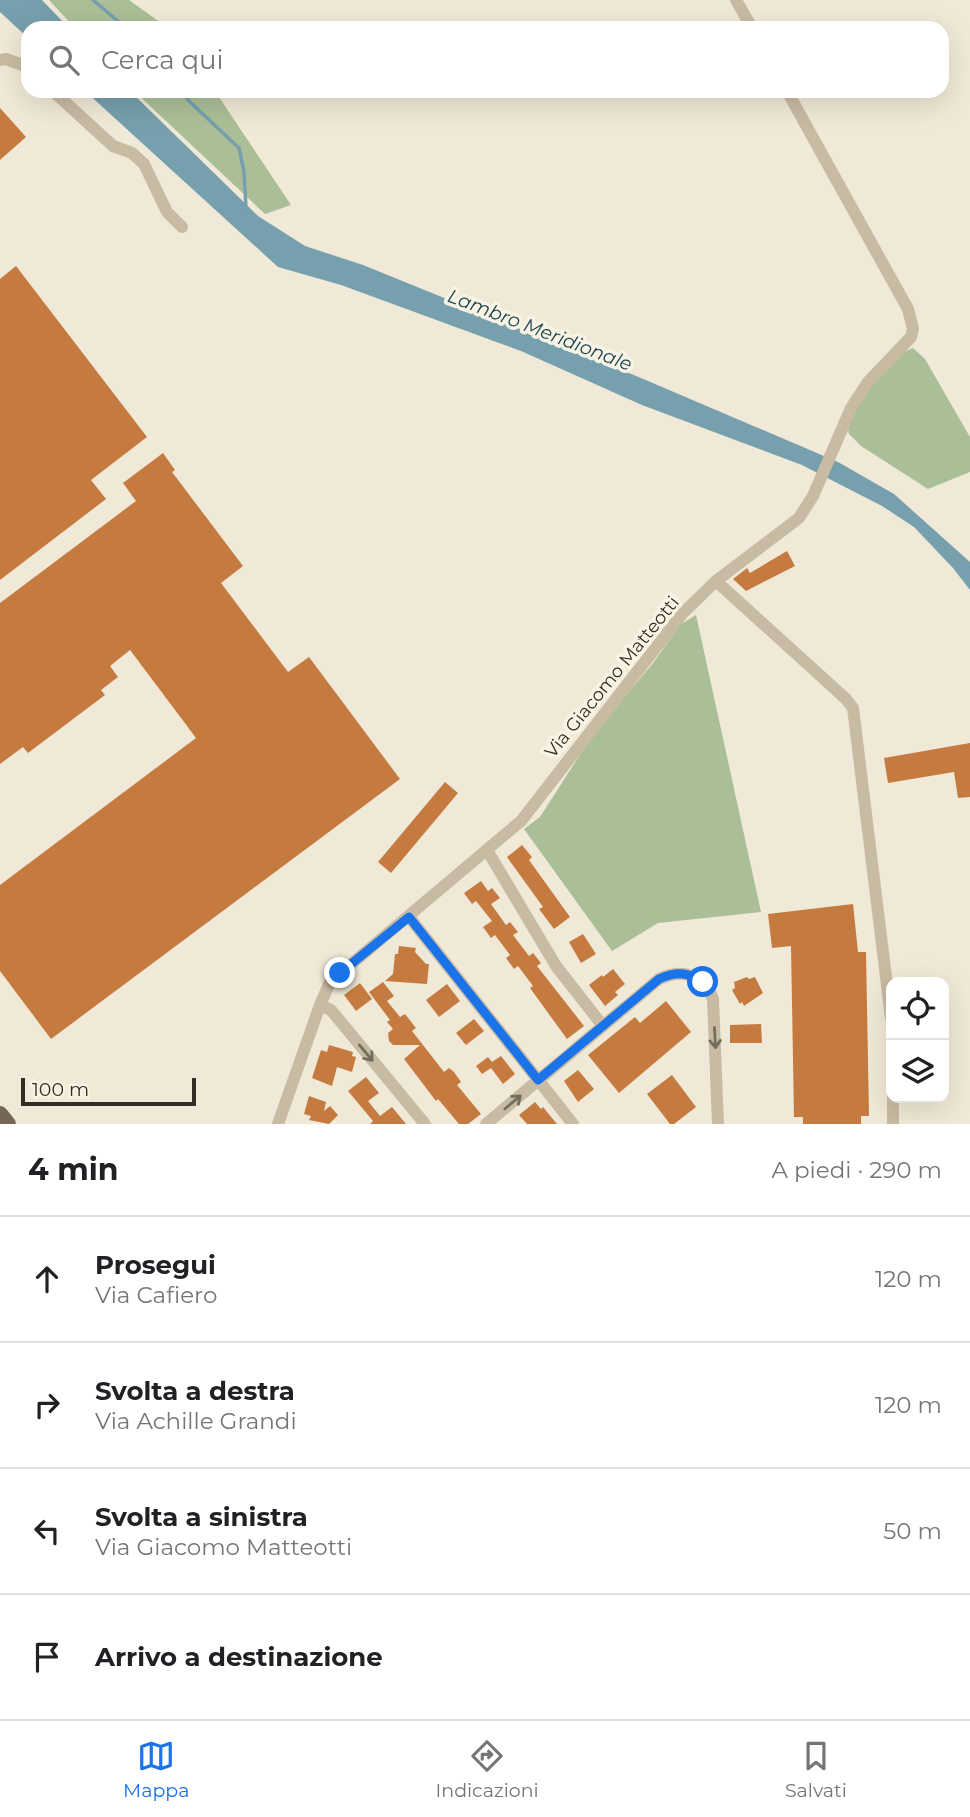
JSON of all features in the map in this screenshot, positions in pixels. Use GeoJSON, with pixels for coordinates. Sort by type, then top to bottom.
{"type":"FeatureCollection","features":[{"type":"Feature","properties":{"kind":"main road"},"geometry":{"type":"LineString","coordinates":[[0,1114],[8,1124]]}},
{"type":"Feature","properties":{"kind":"street"},"geometry":{"type":"LineString","coordinates":[[736,0],[748,21]]}},
{"type":"Feature","properties":{"kind":"street"},"geometry":{"type":"LineString","coordinates":[[0,60],[6,59],[21,64]]}},
{"type":"Feature","properties":{"kind":"street"},"geometry":{"type":"LineString","coordinates":[[61,98],[113,146],[132,153],[144,164],[167,212],[182,227]]}},
{"type":"Feature","properties":{"kind":"street","name":"Via Giacomo Matteotti"},"geometry":{"type":"LineString","coordinates":[[278,1124],[330,982],[521,821],[682,614],[716,581],[799,517],[813,496],[851,408],[868,382],[911,337],[912,323],[908,309],[791,98]]}},
{"type":"Feature","properties":{"kind":"street"},"geometry":{"type":"LineString","coordinates":[[716,581],[853,708],[886,977]]}},
{"type":"Feature","properties":{"kind":"street"},"geometry":{"type":"LineString","coordinates":[[487,850],[556,966],[603,1026]]}},
{"type":"Feature","properties":{"kind":"street"},"geometry":{"type":"LineString","coordinates":[[409,917],[573,1124]]}},
{"type":"Feature","properties":{"kind":"street"},"geometry":{"type":"LineString","coordinates":[[486,1124],[659,979],[680,972],[703,982],[713,999],[718,1124]]}},
{"type":"Feature","properties":{"kind":"street"},"geometry":{"type":"LineString","coordinates":[[320,1005],[331,1010],[425,1124]]}},
{"type":"Feature","properties":{"kind":"street"},"geometry":{"type":"LineString","coordinates":[[893,1103],[893,1124]]}},
{"type":"Feature","properties":{"kind":"green space"},"geometry":{"type":"Polygon","coordinates":[[[49,0],[129,0],[158,21],[68,21],[49,0]]]}},
{"type":"Feature","properties":{"kind":"green space"},"geometry":{"type":"Polygon","coordinates":[[[141,98],[220,98],[291,205],[265,214],[141,98]]]}},
{"type":"Feature","properties":{"kind":"green space"},"geometry":{"type":"Polygon","coordinates":[[[913,348],[925,359],[970,437],[970,472],[928,489],[861,446],[849,434],[847,424],[885,369],[913,348]]]}},
{"type":"Feature","properties":{"kind":"green space"},"geometry":{"type":"Polygon","coordinates":[[[696,615],[761,912],[658,923],[612,951],[524,829],[540,817],[592,736],[653,663],[681,624],[696,615]]]}},
{"type":"Feature","properties":{"kind":"water"},"geometry":{"type":"Polygon","coordinates":[[[0,0],[42,0],[62,21],[21,21],[21,32],[0,12],[0,0]]]}},
{"type":"Feature","properties":{"kind":"water"},"geometry":{"type":"Polygon","coordinates":[[[93,98],[137,98],[258,216],[305,246],[363,265],[641,378],[838,462],[894,494],[970,562],[970,590],[914,527],[882,506],[802,465],[642,405],[521,351],[341,285],[278,267],[93,98]]]}},
{"type":"Feature","properties":{"kind":"building"},"geometry":{"type":"Polygon","coordinates":[[[0,108],[26,137],[0,160],[0,108]]]}},
{"type":"Feature","properties":{"kind":"building"},"geometry":{"type":"Polygon","coordinates":[[[16,266],[147,437],[91,480],[106,499],[0,580],[0,279],[16,266]]]}},
{"type":"Feature","properties":{"kind":"building"},"geometry":{"type":"Polygon","coordinates":[[[163,453],[175,470],[172,472],[243,566],[221,583],[288,672],[309,657],[400,779],[51,1039],[0,971],[0,885],[196,738],[130,650],[110,666],[118,677],[101,690],[105,695],[28,753],[23,747],[0,764],[0,603],[136,501],[123,483],[163,453]]]}},
{"type":"Feature","properties":{"kind":"building"},"geometry":{"type":"Polygon","coordinates":[[[787,551],[795,566],[746,591],[733,579],[747,568],[750,573],[787,551]]]}},
{"type":"Feature","properties":{"kind":"building"},"geometry":{"type":"Polygon","coordinates":[[[970,743],[970,797],[958,798],[954,772],[888,783],[884,758],[970,743]]]}},
{"type":"Feature","properties":{"kind":"building"},"geometry":{"type":"Polygon","coordinates":[[[445,782],[458,793],[391,873],[378,862],[445,782]]]}},
{"type":"Feature","properties":{"kind":"building"},"geometry":{"type":"Polygon","coordinates":[[[522,845],[532,857],[529,860],[570,917],[554,929],[539,909],[543,907],[507,857],[522,845]]]}},
{"type":"Feature","properties":{"kind":"building"},"geometry":{"type":"Polygon","coordinates":[[[481,881],[488,891],[492,888],[500,898],[491,904],[506,925],[510,922],[518,932],[513,935],[529,956],[533,953],[541,963],[537,966],[584,1026],[567,1039],[530,988],[533,986],[518,966],[514,969],[506,958],[510,955],[495,935],[491,938],[483,927],[492,921],[476,901],[472,904],[464,893],[481,881]]]}},
{"type":"Feature","properties":{"kind":"building"},"geometry":{"type":"Polygon","coordinates":[[[853,904],[858,952],[866,952],[869,1116],[861,1116],[861,1124],[803,1124],[803,1117],[794,1117],[791,946],[772,948],[768,914],[853,904]]]}},
{"type":"Feature","properties":{"kind":"building"},"geometry":{"type":"Polygon","coordinates":[[[583,934],[596,954],[581,963],[569,942],[583,934]]]}},
{"type":"Feature","properties":{"kind":"building"},"geometry":{"type":"Polygon","coordinates":[[[399,946],[416,948],[415,952],[429,964],[427,984],[385,981],[393,974],[395,954],[398,954],[399,946]]]}},
{"type":"Feature","properties":{"kind":"building"},"geometry":{"type":"Polygon","coordinates":[[[613,969],[625,984],[615,992],[618,995],[605,1006],[589,985],[613,969]]]}},
{"type":"Feature","properties":{"kind":"building"},"geometry":{"type":"Polygon","coordinates":[[[755,977],[763,993],[744,1006],[732,990],[735,988],[734,982],[755,977]]]}},
{"type":"Feature","properties":{"kind":"building"},"geometry":{"type":"Polygon","coordinates":[[[383,982],[394,996],[387,1001],[400,1017],[405,1014],[416,1028],[412,1031],[444,1072],[449,1068],[454,1072],[461,1082],[457,1085],[481,1114],[468,1124],[459,1124],[438,1099],[436,1101],[404,1059],[420,1045],[393,1045],[389,1041],[388,1033],[393,1029],[387,1022],[390,1020],[369,992],[383,982]]]}},
{"type":"Feature","properties":{"kind":"building"},"geometry":{"type":"Polygon","coordinates":[[[360,983],[372,999],[356,1011],[344,995],[360,983]]]}},
{"type":"Feature","properties":{"kind":"building"},"geometry":{"type":"Polygon","coordinates":[[[447,984],[460,1001],[439,1017],[426,1000],[447,984]]]}},
{"type":"Feature","properties":{"kind":"building"},"geometry":{"type":"Polygon","coordinates":[[[666,1001],[691,1032],[619,1093],[588,1055],[635,1017],[640,1023],[666,1001]]]}},
{"type":"Feature","properties":{"kind":"building"},"geometry":{"type":"Polygon","coordinates":[[[474,1019],[484,1031],[466,1045],[456,1033],[474,1019]]]}},
{"type":"Feature","properties":{"kind":"building"},"geometry":{"type":"Polygon","coordinates":[[[761,1024],[762,1043],[730,1043],[730,1025],[761,1024]]]}},
{"type":"Feature","properties":{"kind":"building"},"geometry":{"type":"Polygon","coordinates":[[[329,1045],[353,1052],[352,1056],[356,1057],[352,1072],[337,1067],[332,1086],[312,1078],[321,1050],[327,1052],[329,1045]]]}},
{"type":"Feature","properties":{"kind":"building"},"geometry":{"type":"Polygon","coordinates":[[[501,1056],[515,1074],[503,1084],[491,1068],[482,1074],[476,1066],[488,1057],[492,1062],[501,1056]]]}},
{"type":"Feature","properties":{"kind":"building"},"geometry":{"type":"Polygon","coordinates":[[[578,1070],[594,1089],[578,1102],[564,1081],[578,1070]]]}},
{"type":"Feature","properties":{"kind":"building"},"geometry":{"type":"Polygon","coordinates":[[[672,1075],[696,1107],[674,1124],[670,1124],[647,1094],[672,1075]]]}},
{"type":"Feature","properties":{"kind":"building"},"geometry":{"type":"Polygon","coordinates":[[[366,1077],[379,1093],[368,1101],[380,1116],[392,1107],[406,1124],[370,1124],[373,1121],[348,1091],[366,1077]]]}},
{"type":"Feature","properties":{"kind":"building"},"geometry":{"type":"Polygon","coordinates":[[[309,1096],[326,1102],[324,1111],[330,1106],[338,1115],[329,1124],[309,1120],[311,1116],[304,1114],[309,1096]]]}},
{"type":"Feature","properties":{"kind":"building"},"geometry":{"type":"Polygon","coordinates":[[[535,1102],[541,1109],[543,1107],[557,1124],[527,1124],[519,1115],[535,1102]]]}},
{"type":"Feature","properties":{"kind":"waterway"},"geometry":{"type":"LineString","coordinates":[[93,0],[118,21]]}},
{"type":"Feature","properties":{"kind":"waterway"},"geometry":{"type":"LineString","coordinates":[[187,98],[239,148],[244,172],[246,208]]}},
{"type":"Feature","properties":{"kind":"route"},"geometry":{"type":"LineString","coordinates":[[340,973],[409,917],[538,1080],[659,979],[680,972],[703,982]]}},
{"type":"Feature","properties":{"kind":"water label","name":"Lambro Meridionale"},"geometry":{"type":"Point","coordinates":[540,330]}}]}
